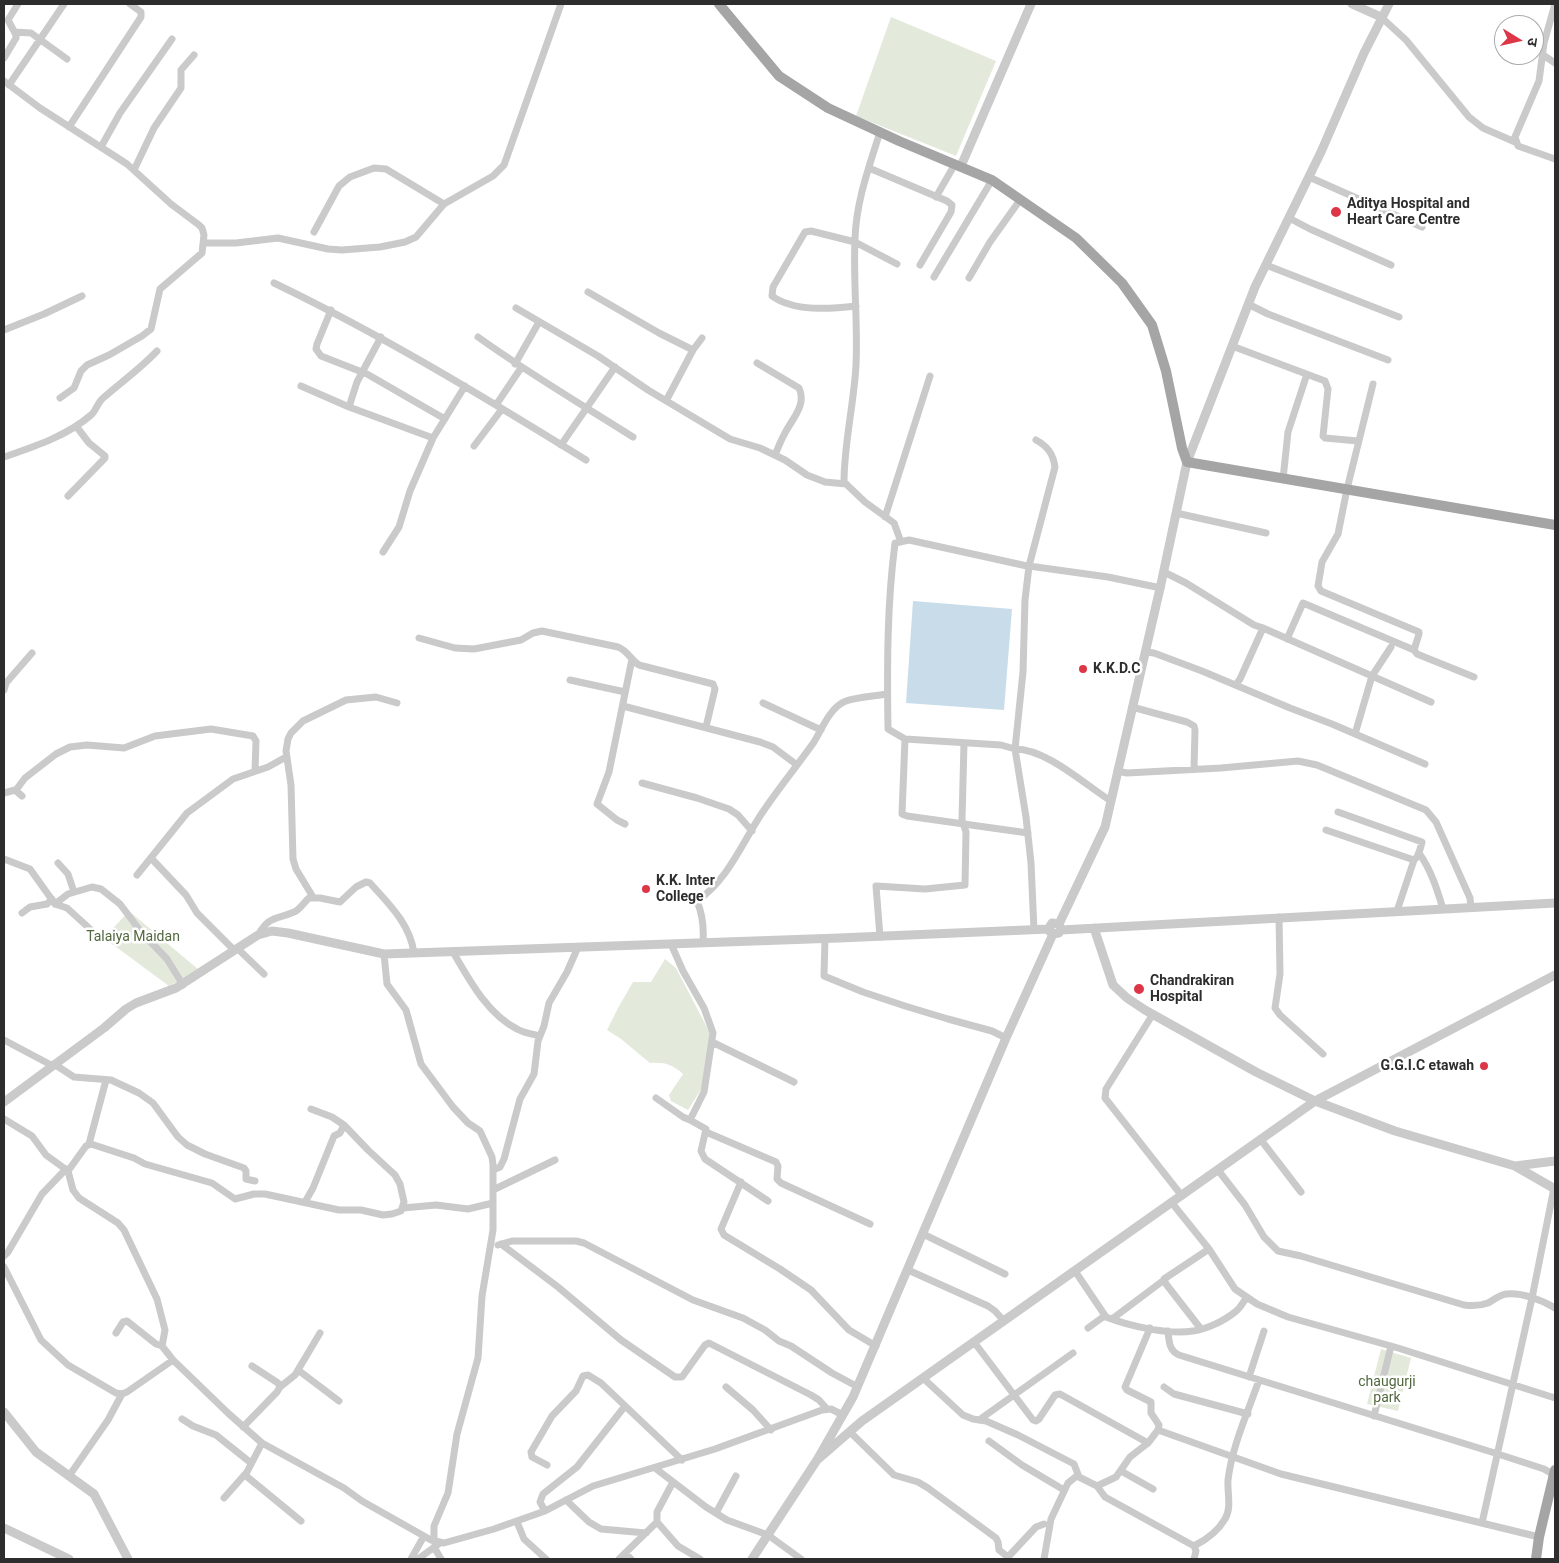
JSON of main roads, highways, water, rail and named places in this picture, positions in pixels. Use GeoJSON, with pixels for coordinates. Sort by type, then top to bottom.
{"type":"FeatureCollection","features":[{"type":"Feature","properties":{"kind":"main road"},"geometry":{"type":"LineString","coordinates":[[719,4],[779,76],[828,108],[992,180],[1076,238],[1122,284],[1152,325],[1166,371],[1182,448],[1187,462],[1555,525]]}},
{"type":"Feature","properties":{"kind":"main road"},"geometry":{"type":"LineString","coordinates":[[1536,1559],[1539,1537],[1555,1472]]}},
{"type":"Feature","properties":{"kind":"water"},"geometry":{"type":"Polygon","coordinates":[[[913,601],[1012,609],[1004,710],[906,703],[913,601]]]}},
{"type":"Feature","properties":{"kind":"place","name":"Aditya Hospital and Heart Care Centre"},"geometry":{"type":"Point","coordinates":[1336,212]}},
{"type":"Feature","properties":{"kind":"place","name":"K.K.D.C"},"geometry":{"type":"Point","coordinates":[1083,669]}},
{"type":"Feature","properties":{"kind":"place","name":"K.K. Inter College"},"geometry":{"type":"Point","coordinates":[646,889]}},
{"type":"Feature","properties":{"kind":"place","name":"Chandrakiran Hospital"},"geometry":{"type":"Point","coordinates":[1139,989]}},
{"type":"Feature","properties":{"kind":"place","name":"G.G.I.C etawah"},"geometry":{"type":"Point","coordinates":[1484,1066]}},
{"type":"Feature","properties":{"kind":"park label","name":"Talaiya Maidan"},"geometry":{"type":"Point","coordinates":[133,937]}},
{"type":"Feature","properties":{"kind":"park label","name":"chaugurji park"},"geometry":{"type":"Point","coordinates":[1387,1390]}}]}
